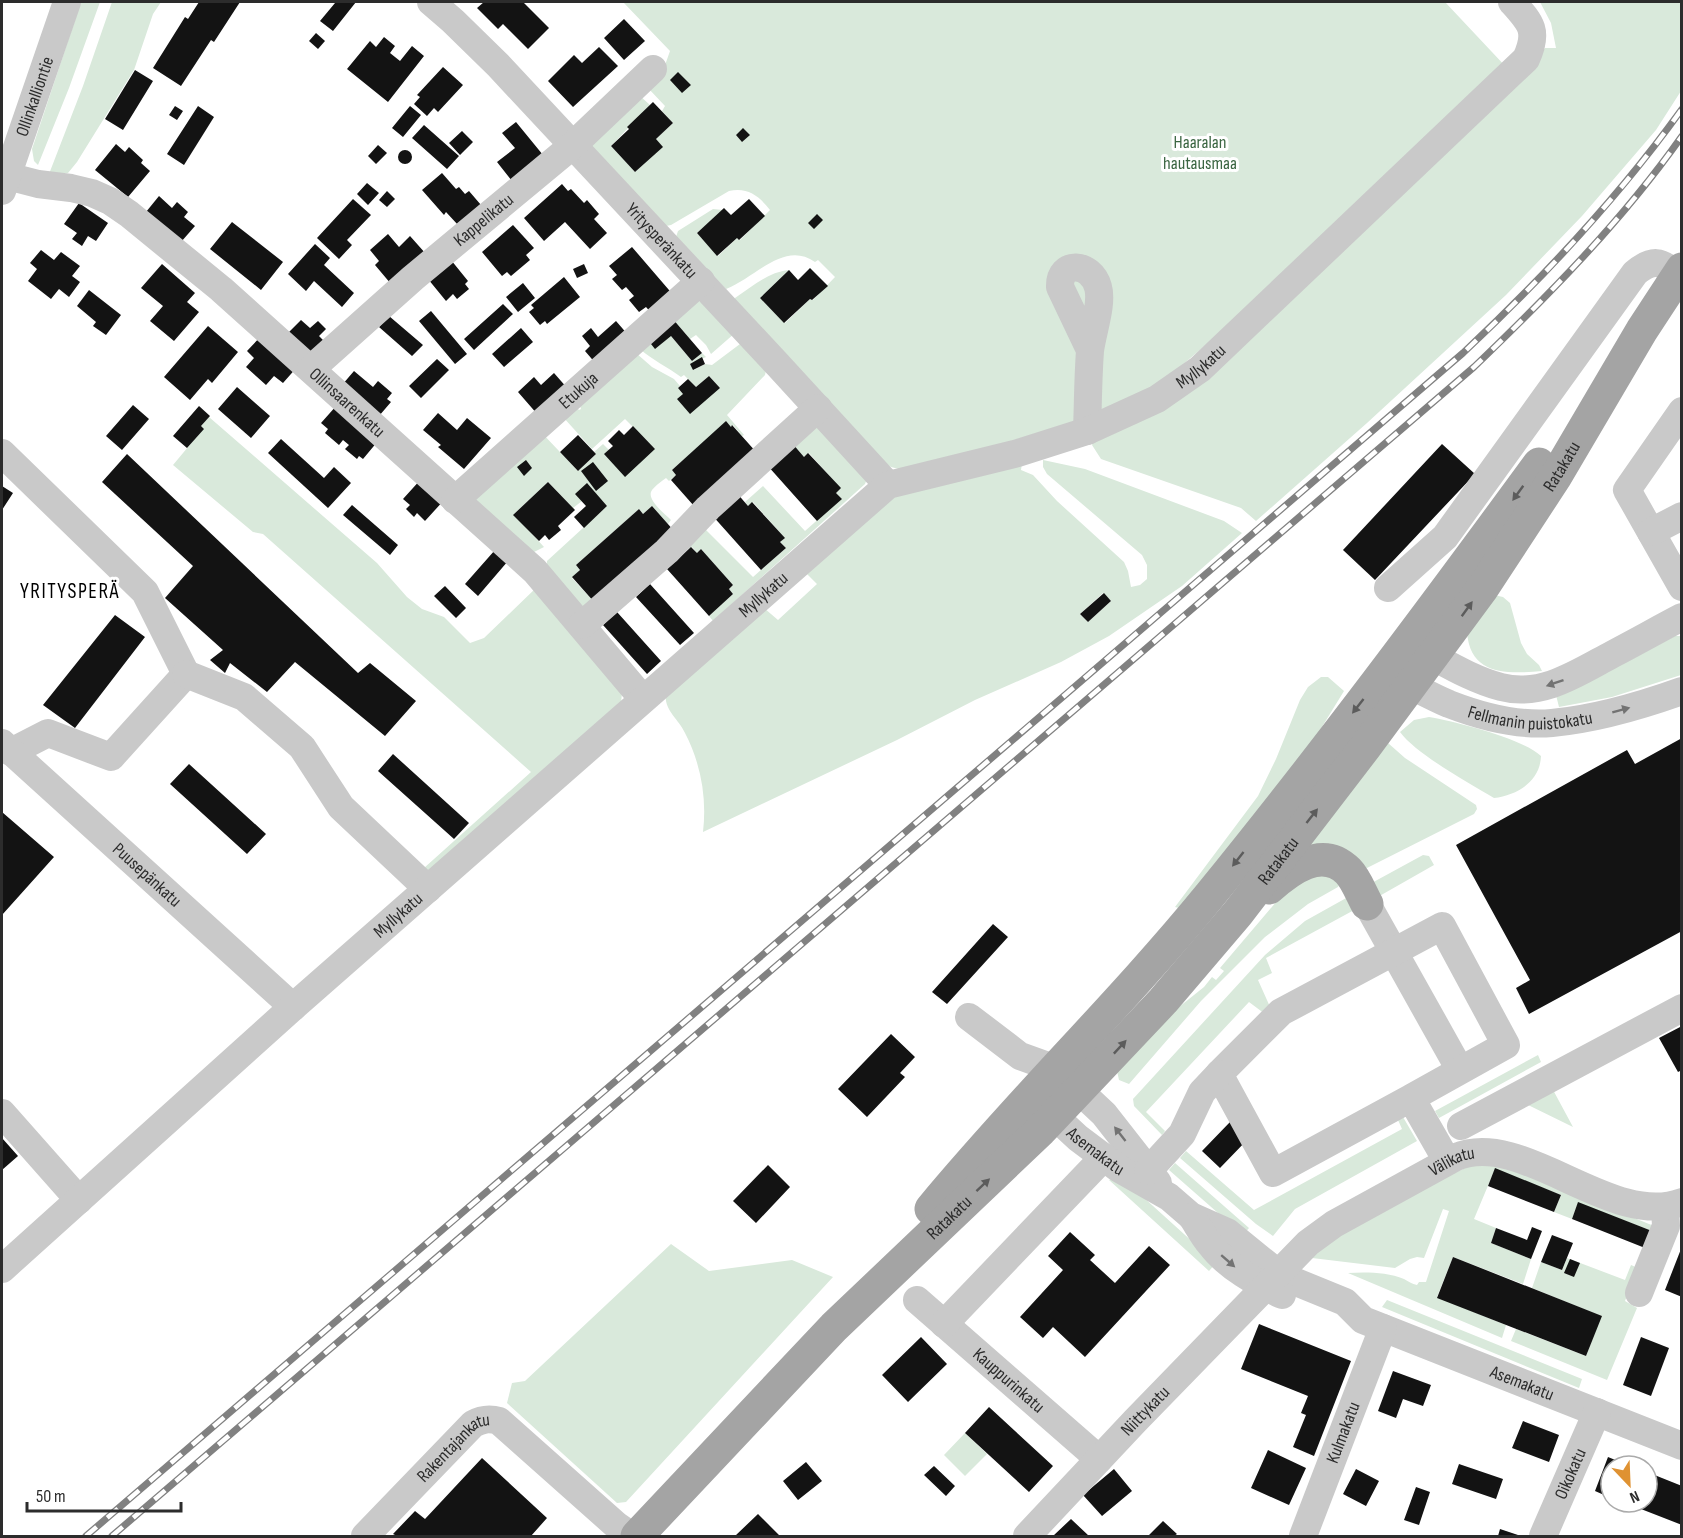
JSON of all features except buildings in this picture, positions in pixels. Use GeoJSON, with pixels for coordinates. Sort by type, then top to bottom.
{"type":"FeatureCollection","features":[{"type":"Feature","properties":{"kind":"main road","name":"Ratakatu"},"geometry":{"type":"LineString","coordinates":[[1068,1080],[1111,1010],[1397,679],[1419,649],[1482,589],[1556,476],[1679,272]]}},
{"type":"Feature","properties":{"kind":"main road","name":"Ratakatu"},"geometry":{"type":"LineString","coordinates":[[634,1536],[834,1327],[962,1171],[1043,1105],[1068,1080],[1163,1001],[1217,937],[1345,774],[1397,679]]}},
{"type":"Feature","properties":{"kind":"main road"},"geometry":{"type":"LineString","coordinates":[[1217,937],[1261,894],[1292,868],[1310,861],[1326,860],[1339,863],[1350,872],[1367,904]]}},
{"type":"Feature","properties":{"kind":"street","name":"Ollinkalliontie"},"geometry":{"type":"LineString","coordinates":[[4,183],[67,2]]}},
{"type":"Feature","properties":{"kind":"street","name":"Yritysperänkatu"},"geometry":{"type":"LineString","coordinates":[[431,2],[498,65],[888,485]]}},
{"type":"Feature","properties":{"kind":"street","name":"Myllykatu"},"geometry":{"type":"LineString","coordinates":[[2,1269],[293,1007],[888,485],[1018,453],[1087,431],[1157,399],[1200,369],[1526,59],[1533,45],[1533,32],[1526,18],[1512,2]]}},
{"type":"Feature","properties":{"kind":"street","name":"Kappelikatu"},"geometry":{"type":"LineString","coordinates":[[311,369],[413,278],[572,146],[653,69]]}},
{"type":"Feature","properties":{"kind":"street","name":"Ollinsaarenkatu"},"geometry":{"type":"LineString","coordinates":[[4,183],[38,184],[92,193],[110,201],[129,214],[221,289],[535,571],[643,699]]}},
{"type":"Feature","properties":{"kind":"street"},"geometry":{"type":"LineString","coordinates":[[1388,588],[1445,537],[1635,273],[1644,265],[1655,262],[1679,272]]}},
{"type":"Feature","properties":{"kind":"street","name":"Etukuja"},"geometry":{"type":"LineString","coordinates":[[455,500],[700,281]]}},
{"type":"Feature","properties":{"kind":"street"},"geometry":{"type":"LineString","coordinates":[[1087,431],[1090,350]]}},
{"type":"Feature","properties":{"kind":"street"},"geometry":{"type":"LineString","coordinates":[[582,625],[667,551],[708,508],[818,408]]}},
{"type":"Feature","properties":{"kind":"street"},"geometry":{"type":"LineString","coordinates":[[1682,411],[1627,490],[1682,587]]}},
{"type":"Feature","properties":{"kind":"street"},"geometry":{"type":"LineString","coordinates":[[2,453],[145,592],[186,674],[244,697],[302,747],[341,807],[428,889]]}},
{"type":"Feature","properties":{"kind":"street"},"geometry":{"type":"LineString","coordinates":[[1651,532],[1682,516]]}},
{"type":"Feature","properties":{"kind":"street","name":"Fellmanin puistokatu"},"geometry":{"type":"LineString","coordinates":[[1419,649],[1470,675],[1501,687],[1538,688],[1565,680],[1682,617]]}},
{"type":"Feature","properties":{"kind":"street"},"geometry":{"type":"LineString","coordinates":[[6,747],[48,734],[111,757],[186,674]]}},
{"type":"Feature","properties":{"kind":"street","name":"Fellmanin puistokatu"},"geometry":{"type":"LineString","coordinates":[[1397,679],[1449,704],[1515,722],[1551,723],[1608,713],[1682,691]]}},
{"type":"Feature","properties":{"kind":"street","name":"Puusepänkatu"},"geometry":{"type":"LineString","coordinates":[[6,747],[293,1007]]}},
{"type":"Feature","properties":{"kind":"street"},"geometry":{"type":"LineString","coordinates":[[1367,904],[1460,1070]]}},
{"type":"Feature","properties":{"kind":"street"},"geometry":{"type":"LineString","coordinates":[[1148,1171],[1182,1134],[1202,1092],[1219,1074],[1281,1012],[1442,926],[1506,1045],[1273,1173],[1219,1074]]}},
{"type":"Feature","properties":{"kind":"street"},"geometry":{"type":"LineString","coordinates":[[1461,1126],[1682,1008]]}},
{"type":"Feature","properties":{"kind":"street"},"geometry":{"type":"LineString","coordinates":[[969,1017],[1020,1056],[1068,1080]]}},
{"type":"Feature","properties":{"kind":"street","name":"Asemakatu"},"geometry":{"type":"LineString","coordinates":[[1068,1080],[1104,1114],[1169,1197]]}},
{"type":"Feature","properties":{"kind":"street"},"geometry":{"type":"LineString","coordinates":[[1411,1098],[1447,1161]]}},
{"type":"Feature","properties":{"kind":"street","name":"Asemakatu"},"geometry":{"type":"LineString","coordinates":[[1043,1105],[1078,1138],[1104,1157],[1169,1197],[1191,1216],[1227,1232],[1261,1260],[1272,1280],[1344,1320],[1373,1324],[1682,1446]]}},
{"type":"Feature","properties":{"kind":"street"},"geometry":{"type":"LineString","coordinates":[[2,1113],[79,1200]]}},
{"type":"Feature","properties":{"kind":"street","name":"Välikatu"},"geometry":{"type":"LineString","coordinates":[[1272,1280],[1320,1234],[1447,1161],[1468,1153],[1495,1153],[1527,1163],[1631,1204],[1649,1208],[1673,1205]]}},
{"type":"Feature","properties":{"kind":"street"},"geometry":{"type":"LineString","coordinates":[[944,1324],[1104,1157]]}},
{"type":"Feature","properties":{"kind":"street"},"geometry":{"type":"LineString","coordinates":[[1640,1293],[1673,1205]]}},
{"type":"Feature","properties":{"kind":"street","name":"Niittykatu"},"geometry":{"type":"LineString","coordinates":[[1027,1536],[1272,1280]]}},
{"type":"Feature","properties":{"kind":"street","name":"Kauppurinkatu"},"geometry":{"type":"LineString","coordinates":[[917,1300],[1099,1459]]}},
{"type":"Feature","properties":{"kind":"street","name":"Kulmakatu"},"geometry":{"type":"LineString","coordinates":[[1303,1536],[1373,1324]]}},
{"type":"Feature","properties":{"kind":"street","name":"Oikokatu"},"geometry":{"type":"LineString","coordinates":[[1543,1536],[1597,1412]]}},
{"type":"Feature","properties":{"kind":"street","name":"Rakentajankatu"},"geometry":{"type":"LineString","coordinates":[[365,1536],[473,1424],[482,1419],[491,1419],[499,1421],[616,1525],[634,1536]]}},
{"type":"Feature","properties":{"kind":"green space"},"geometry":{"type":"Polygon","coordinates":[[[81,2],[100,2],[38,165],[34,161],[32,149],[81,2]]]}},
{"type":"Feature","properties":{"kind":"green space"},"geometry":{"type":"Polygon","coordinates":[[[112,2],[161,2],[153,14],[134,70],[77,162],[68,173],[49,174],[83,86],[112,2]]]}},
{"type":"Feature","properties":{"kind":"green space","name":"Haaralan hautausmaa"},"geometry":{"type":"Polygon","coordinates":[[[623,2],[1445,2],[1507,68],[1177,378],[1063,426],[907,471],[891,467],[881,460],[735,302],[735,298],[760,281],[781,271],[789,270],[760,298],[785,323],[810,299],[813,300],[835,277],[818,260],[815,262],[803,256],[792,255],[770,263],[726,289],[676,237],[678,231],[713,209],[723,210],[697,233],[718,256],[737,238],[740,240],[770,210],[762,201],[742,190],[729,191],[666,226],[593,154],[590,142],[639,95],[650,105],[611,146],[635,172],[662,147],[656,139],[673,123],[662,111],[665,106],[648,88],[664,68],[670,51],[623,2]]]}},
{"type":"Feature","properties":{"kind":"green space"},"geometry":{"type":"Polygon","coordinates":[[[1540,2],[1681,2],[1681,91],[1656,130],[1582,216],[1506,295],[1256,521],[1241,508],[1101,459],[1092,445],[1094,438],[1103,433],[1533,64],[1545,48],[1556,48],[1551,23],[1540,2]]]}},
{"type":"Feature","properties":{"kind":"green space"},"geometry":{"type":"Polygon","coordinates":[[[697,300],[735,333],[711,354],[696,335],[690,339],[672,318],[697,300]]]}},
{"type":"Feature","properties":{"kind":"green space"},"geometry":{"type":"Polygon","coordinates":[[[671,336],[692,361],[702,353],[706,357],[690,364],[694,370],[705,364],[712,365],[744,341],[767,366],[765,375],[727,415],[744,435],[742,436],[733,425],[731,427],[726,422],[672,470],[676,475],[669,481],[666,478],[652,490],[651,496],[654,503],[671,520],[668,524],[652,506],[643,514],[639,509],[576,565],[580,570],[572,578],[595,603],[583,612],[547,565],[547,561],[607,506],[587,484],[576,494],[582,501],[573,508],[548,482],[514,514],[544,547],[532,553],[471,497],[540,431],[578,471],[603,444],[609,450],[655,449],[625,419],[592,449],[563,417],[575,406],[581,409],[578,400],[636,353],[652,367],[674,379],[683,394],[720,388],[709,376],[696,387],[684,375],[681,377],[640,349],[671,336]]]}},
{"type":"Feature","properties":{"kind":"green space"},"geometry":{"type":"Polygon","coordinates":[[[209,417],[377,563],[407,597],[422,609],[444,617],[470,643],[484,638],[538,586],[622,692],[621,704],[431,875],[424,868],[531,772],[263,534],[253,532],[173,465],[203,429],[201,426],[209,417]]]}},
{"type":"Feature","properties":{"kind":"green space"},"geometry":{"type":"Polygon","coordinates":[[[818,422],[867,479],[865,484],[713,621],[709,616],[733,594],[729,589],[733,585],[701,549],[697,553],[692,547],[689,549],[684,544],[703,527],[753,577],[786,548],[780,542],[784,537],[753,502],[748,506],[745,502],[763,486],[805,531],[841,499],[836,493],[840,488],[809,453],[804,457],[792,443],[818,422]]]}},
{"type":"Feature","properties":{"kind":"green space"},"geometry":{"type":"Polygon","coordinates":[[[1043,460],[1085,469],[1224,521],[1242,533],[1182,586],[1109,636],[1061,662],[975,700],[897,740],[703,832],[704,807],[699,769],[685,733],[669,709],[666,692],[764,608],[778,620],[817,584],[804,571],[889,497],[1022,463],[1021,470],[1033,475],[1057,501],[1124,562],[1131,587],[1140,585],[1147,579],[1147,565],[1142,555],[1047,474],[1043,467],[1043,460]],[[1103,593],[1080,614],[1088,622],[1111,601],[1103,593]]]}},
{"type":"Feature","properties":{"kind":"green space"},"geometry":{"type":"Polygon","coordinates":[[[1494,595],[1503,597],[1510,603],[1521,643],[1527,654],[1542,671],[1504,672],[1483,664],[1475,657],[1467,632],[1494,595]]]}},
{"type":"Feature","properties":{"kind":"green space"},"geometry":{"type":"Polygon","coordinates":[[[1675,636],[1681,636],[1681,675],[1612,697],[1559,707],[1556,695],[1675,636]]]}},
{"type":"Feature","properties":{"kind":"green space"},"geometry":{"type":"Polygon","coordinates":[[[1321,677],[1328,677],[1344,691],[1309,748],[1179,908],[1175,907],[1258,796],[1300,700],[1308,687],[1321,677]]]}},
{"type":"Feature","properties":{"kind":"green space"},"geometry":{"type":"Polygon","coordinates":[[[1429,717],[1488,732],[1519,743],[1541,756],[1540,765],[1526,786],[1511,794],[1494,798],[1430,759],[1400,732],[1414,720],[1429,717]]]}},
{"type":"Feature","properties":{"kind":"green space"},"geometry":{"type":"Polygon","coordinates":[[[1388,743],[1405,758],[1476,805],[1477,809],[1474,814],[1361,871],[1300,855],[1388,743]]]}},
{"type":"Feature","properties":{"kind":"green space"},"geometry":{"type":"Polygon","coordinates":[[[1423,855],[1429,856],[1434,865],[1376,898],[1368,885],[1423,855]]]}},
{"type":"Feature","properties":{"kind":"green space"},"geometry":{"type":"Polygon","coordinates":[[[1321,870],[1340,883],[1338,887],[1308,904],[1265,937],[1201,1001],[1129,1084],[1119,1080],[1117,1071],[1174,1011],[1204,987],[1212,977],[1216,980],[1224,971],[1220,968],[1282,895],[1321,870]]]}},
{"type":"Feature","properties":{"kind":"green space"},"geometry":{"type":"Polygon","coordinates":[[[1348,897],[1356,909],[1266,958],[1272,973],[1258,980],[1271,1009],[1265,1014],[1249,1002],[1146,1112],[1165,1131],[1162,1135],[1134,1106],[1133,1099],[1265,955],[1305,921],[1348,897]]]}},
{"type":"Feature","properties":{"kind":"green space"},"geometry":{"type":"Polygon","coordinates":[[[1538,1055],[1541,1062],[1439,1118],[1435,1111],[1538,1055]]]}},
{"type":"Feature","properties":{"kind":"green space"},"geometry":{"type":"Polygon","coordinates":[[[1552,1088],[1573,1127],[1524,1103],[1552,1088]]]}},
{"type":"Feature","properties":{"kind":"green space"},"geometry":{"type":"Polygon","coordinates":[[[1403,1117],[1417,1141],[1295,1209],[1273,1236],[1180,1158],[1186,1151],[1254,1210],[1402,1129],[1398,1120],[1403,1117]]]}},
{"type":"Feature","properties":{"kind":"green space"},"geometry":{"type":"Polygon","coordinates":[[[1175,1163],[1249,1228],[1243,1235],[1169,1170],[1175,1163]]]}},
{"type":"Feature","properties":{"kind":"green space"},"geometry":{"type":"Polygon","coordinates":[[[1475,1164],[1509,1167],[1652,1225],[1652,1231],[1578,1203],[1572,1219],[1554,1212],[1561,1195],[1495,1169],[1474,1219],[1496,1228],[1491,1243],[1531,1259],[1523,1284],[1453,1257],[1437,1297],[1506,1325],[1502,1338],[1348,1273],[1391,1275],[1417,1285],[1419,1282],[1426,1282],[1449,1211],[1443,1209],[1424,1258],[1410,1259],[1395,1268],[1312,1258],[1323,1245],[1454,1173],[1475,1164]]]}},
{"type":"Feature","properties":{"kind":"green space"},"geometry":{"type":"Polygon","coordinates":[[[1121,1177],[1216,1263],[1209,1271],[1109,1180],[1121,1177]]]}},
{"type":"Feature","properties":{"kind":"green space"},"geometry":{"type":"Polygon","coordinates":[[[671,1244],[709,1271],[792,1260],[833,1277],[626,1502],[617,1503],[507,1403],[512,1383],[525,1381],[671,1244]]]}},
{"type":"Feature","properties":{"kind":"green space"},"geometry":{"type":"Polygon","coordinates":[[[1567,1258],[1625,1280],[1631,1265],[1638,1268],[1625,1301],[1637,1308],[1607,1380],[1511,1341],[1516,1329],[1586,1356],[1601,1316],[1532,1288],[1541,1262],[1562,1270],[1567,1258]]]}},
{"type":"Feature","properties":{"kind":"green space"},"geometry":{"type":"Polygon","coordinates":[[[1387,1300],[1582,1379],[1579,1388],[1382,1307],[1387,1300]]]}},
{"type":"Feature","properties":{"kind":"green space"},"geometry":{"type":"Polygon","coordinates":[[[965,1433],[987,1454],[965,1476],[944,1455],[965,1433]]]}},
{"type":"Feature","properties":{"kind":"railway"},"geometry":{"type":"LineString","coordinates":[[86,1536],[1463,353],[1522,296],[1606,206],[1682,109]]}},
{"type":"Feature","properties":{"kind":"railway"},"geometry":{"type":"LineString","coordinates":[[112,1536],[1474,367],[1584,256],[1635,198],[1682,136]]}},
{"type":"Feature","properties":{"kind":"district","name":"YRITYSPERÄ"},"geometry":{"type":"Point","coordinates":[70,591]}}]}
